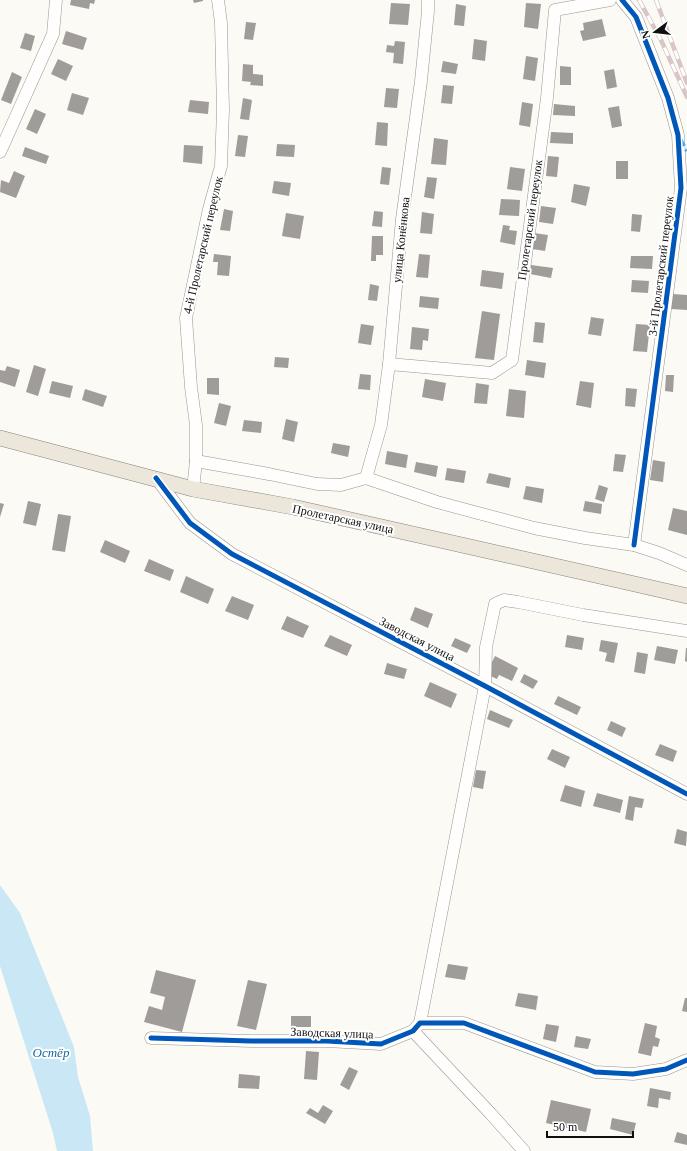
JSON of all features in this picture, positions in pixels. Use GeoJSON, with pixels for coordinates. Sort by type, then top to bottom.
{"type":"FeatureCollection","features":[{"type":"Feature","properties":{"kind":"main road","name":"Пролетарская улица"},"geometry":{"type":"LineString","coordinates":[[0,438],[193,489],[293,507],[687,596]]}},
{"type":"Feature","properties":{"kind":"street"},"geometry":{"type":"LineString","coordinates":[[0,151],[53,34],[56,0]]}},
{"type":"Feature","properties":{"kind":"street","name":"4-й Пролетарский переулок"},"geometry":{"type":"LineString","coordinates":[[193,489],[196,461],[196,425],[191,387],[186,318],[209,209],[221,166],[223,110],[221,23],[218,0]]}},
{"type":"Feature","properties":{"kind":"street","name":"улица Конёнкова"},"geometry":{"type":"LineString","coordinates":[[366,478],[381,425],[389,364],[402,219],[421,81],[428,0]]}},
{"type":"Feature","properties":{"kind":"street","name":"Пролетарский переулок"},"geometry":{"type":"LineString","coordinates":[[389,364],[492,373],[512,360],[547,98],[555,10],[610,0]]}},
{"type":"Feature","properties":{"kind":"street","name":"3-й Пролетарский переулок"},"geometry":{"type":"LineString","coordinates":[[622,0],[636,17],[668,98],[678,135],[681,188],[634,544]]}},
{"type":"Feature","properties":{"kind":"street"},"geometry":{"type":"LineString","coordinates":[[196,461],[317,484],[341,485],[366,478],[436,502],[534,528],[585,538],[634,544],[659,553],[687,566]]}},
{"type":"Feature","properties":{"kind":"street","name":"Заводская улица"},"geometry":{"type":"LineString","coordinates":[[156,478],[190,524],[232,554],[485,686],[687,794]]}},
{"type":"Feature","properties":{"kind":"street"},"geometry":{"type":"LineString","coordinates":[[524,1151],[416,1026],[485,686],[486,646],[496,604],[504,600],[582,615],[687,631]]}},
{"type":"Feature","properties":{"kind":"street","name":"Заводская улица"},"geometry":{"type":"LineString","coordinates":[[151,1038],[251,1041],[327,1041],[381,1044],[416,1026],[464,1023],[595,1072],[633,1074],[666,1069],[687,1060]]}},
{"type":"Feature","properties":{"kind":"water","name":"Остёр"},"geometry":{"type":"Polygon","coordinates":[[[0,885],[20,913],[74,1047],[78,1077],[90,1116],[93,1151],[57,1151],[53,1133],[0,966],[0,885]]]}},
{"type":"Feature","properties":{"kind":"building"},"geometry":{"type":"Polygon","coordinates":[[[71,0],[95,0],[94,4],[90,3],[89,9],[70,5],[71,0]]]}},
{"type":"Feature","properties":{"kind":"building"},"geometry":{"type":"Polygon","coordinates":[[[193,0],[203,0],[203,1],[194,3],[193,0]]]}},
{"type":"Feature","properties":{"kind":"building"},"geometry":{"type":"Polygon","coordinates":[[[391,3],[410,4],[408,25],[389,24],[391,3]]]}},
{"type":"Feature","properties":{"kind":"building"},"geometry":{"type":"Polygon","coordinates":[[[526,3],[541,4],[538,29],[524,27],[526,3]]]}},
{"type":"Feature","properties":{"kind":"building"},"geometry":{"type":"Polygon","coordinates":[[[456,4],[466,6],[464,26],[454,25],[456,4]]]}},
{"type":"Feature","properties":{"kind":"building"},"geometry":{"type":"Polygon","coordinates":[[[602,19],[606,36],[583,41],[580,31],[584,30],[583,23],[602,19]]]}},
{"type":"Feature","properties":{"kind":"building"},"geometry":{"type":"Polygon","coordinates":[[[246,22],[256,23],[253,40],[244,39],[246,22]]]}},
{"type":"Feature","properties":{"kind":"building"},"geometry":{"type":"Polygon","coordinates":[[[66,31],[87,38],[83,50],[62,44],[66,31]]]}},
{"type":"Feature","properties":{"kind":"building"},"geometry":{"type":"Polygon","coordinates":[[[25,33],[35,36],[31,51],[20,48],[25,33]]]}},
{"type":"Feature","properties":{"kind":"building"},"geometry":{"type":"Polygon","coordinates":[[[474,39],[487,41],[485,61],[472,59],[474,39]]]}},
{"type":"Feature","properties":{"kind":"building"},"geometry":{"type":"Polygon","coordinates":[[[395,41],[405,42],[403,64],[393,63],[394,53],[386,52],[387,45],[394,46],[395,41]]]}},
{"type":"Feature","properties":{"kind":"building"},"geometry":{"type":"Polygon","coordinates":[[[526,56],[538,58],[535,81],[523,79],[526,56]]]}},
{"type":"Feature","properties":{"kind":"building"},"geometry":{"type":"Polygon","coordinates":[[[58,59],[73,66],[66,81],[51,74],[58,59]]]}},
{"type":"Feature","properties":{"kind":"building"},"geometry":{"type":"Polygon","coordinates":[[[443,61],[458,64],[456,74],[441,72],[443,61]]]}},
{"type":"Feature","properties":{"kind":"building"},"geometry":{"type":"Polygon","coordinates":[[[243,64],[253,65],[253,74],[263,75],[263,86],[250,85],[251,82],[242,81],[243,64]]]}},
{"type":"Feature","properties":{"kind":"building"},"geometry":{"type":"Polygon","coordinates":[[[560,66],[571,67],[571,85],[560,85],[560,66]]]}},
{"type":"Feature","properties":{"kind":"building"},"geometry":{"type":"Polygon","coordinates":[[[614,69],[617,87],[607,89],[604,71],[614,69]]]}},
{"type":"Feature","properties":{"kind":"building"},"geometry":{"type":"Polygon","coordinates":[[[12,72],[22,77],[11,104],[1,100],[12,72]]]}},
{"type":"Feature","properties":{"kind":"building"},"geometry":{"type":"Polygon","coordinates":[[[443,85],[454,86],[452,104],[441,103],[443,85]]]}},
{"type":"Feature","properties":{"kind":"building"},"geometry":{"type":"Polygon","coordinates":[[[386,88],[399,89],[397,108],[384,107],[386,88]]]}},
{"type":"Feature","properties":{"kind":"building"},"geometry":{"type":"Polygon","coordinates":[[[72,93],[89,98],[83,115],[67,110],[72,93]]]}},
{"type":"Feature","properties":{"kind":"building"},"geometry":{"type":"Polygon","coordinates":[[[243,98],[252,100],[249,120],[240,119],[243,98]]]}},
{"type":"Feature","properties":{"kind":"building"},"geometry":{"type":"Polygon","coordinates":[[[190,100],[209,102],[208,114],[188,112],[190,100]]]}},
{"type":"Feature","properties":{"kind":"building"},"geometry":{"type":"Polygon","coordinates":[[[522,102],[533,104],[530,127],[519,125],[522,102]]]}},
{"type":"Feature","properties":{"kind":"building"},"geometry":{"type":"Polygon","coordinates":[[[554,104],[575,106],[575,116],[553,115],[554,104]]]}},
{"type":"Feature","properties":{"kind":"building"},"geometry":{"type":"Polygon","coordinates":[[[619,106],[622,126],[612,128],[608,108],[619,106]]]}},
{"type":"Feature","properties":{"kind":"building"},"geometry":{"type":"Polygon","coordinates":[[[35,109],[46,114],[37,134],[26,129],[35,109]]]}},
{"type":"Feature","properties":{"kind":"building"},"geometry":{"type":"Polygon","coordinates":[[[377,122],[388,123],[387,146],[375,145],[377,122]]]}},
{"type":"Feature","properties":{"kind":"building"},"geometry":{"type":"Polygon","coordinates":[[[551,132],[573,133],[573,144],[550,143],[551,132]]]}},
{"type":"Feature","properties":{"kind":"building"},"geometry":{"type":"Polygon","coordinates":[[[238,135],[248,136],[245,157],[235,156],[238,135]]]}},
{"type":"Feature","properties":{"kind":"building"},"geometry":{"type":"Polygon","coordinates":[[[434,138],[448,140],[446,165],[431,164],[434,138]]]}},
{"type":"Feature","properties":{"kind":"building"},"geometry":{"type":"Polygon","coordinates":[[[277,144],[295,145],[294,157],[276,156],[277,144]]]}},
{"type":"Feature","properties":{"kind":"building"},"geometry":{"type":"Polygon","coordinates":[[[184,145],[203,146],[202,164],[183,162],[184,145]]]}},
{"type":"Feature","properties":{"kind":"building"},"geometry":{"type":"Polygon","coordinates":[[[25,147],[49,156],[46,164],[22,156],[25,147]]]}},
{"type":"Feature","properties":{"kind":"building"},"geometry":{"type":"Polygon","coordinates":[[[548,156],[559,157],[557,177],[546,176],[548,156]]]}},
{"type":"Feature","properties":{"kind":"building"},"geometry":{"type":"Polygon","coordinates":[[[616,161],[628,161],[628,179],[616,179],[616,161]]]}},
{"type":"Feature","properties":{"kind":"building"},"geometry":{"type":"Polygon","coordinates":[[[382,167],[391,168],[389,185],[380,184],[382,167]]]}},
{"type":"Feature","properties":{"kind":"building"},"geometry":{"type":"Polygon","coordinates":[[[510,167],[525,169],[522,191],[507,189],[510,167]]]}},
{"type":"Feature","properties":{"kind":"building"},"geometry":{"type":"Polygon","coordinates":[[[14,171],[25,176],[16,198],[0,192],[1,180],[9,183],[14,171]]]}},
{"type":"Feature","properties":{"kind":"building"},"geometry":{"type":"Polygon","coordinates":[[[427,177],[437,178],[434,199],[424,197],[427,177]]]}},
{"type":"Feature","properties":{"kind":"building"},"geometry":{"type":"Polygon","coordinates":[[[274,181],[291,183],[289,196],[272,193],[274,181]]]}},
{"type":"Feature","properties":{"kind":"building"},"geometry":{"type":"Polygon","coordinates":[[[574,184],[590,187],[586,206],[571,202],[574,184]]]}},
{"type":"Feature","properties":{"kind":"building"},"geometry":{"type":"Polygon","coordinates":[[[501,199],[520,200],[519,216],[499,215],[501,199]]]}},
{"type":"Feature","properties":{"kind":"building"},"geometry":{"type":"Polygon","coordinates":[[[541,206],[556,208],[553,224],[539,222],[541,206]]]}},
{"type":"Feature","properties":{"kind":"building"},"geometry":{"type":"Polygon","coordinates":[[[224,209],[233,211],[230,231],[220,230],[224,209]]]}},
{"type":"Feature","properties":{"kind":"building"},"geometry":{"type":"Polygon","coordinates":[[[374,211],[383,212],[382,227],[372,226],[374,211]]]}},
{"type":"Feature","properties":{"kind":"building"},"geometry":{"type":"Polygon","coordinates":[[[422,212],[434,214],[432,234],[420,233],[422,212]]]}},
{"type":"Feature","properties":{"kind":"building"},"geometry":{"type":"Polygon","coordinates":[[[286,213],[304,216],[300,239],[282,236],[286,213]]]}},
{"type":"Feature","properties":{"kind":"building"},"geometry":{"type":"Polygon","coordinates":[[[632,214],[642,215],[640,232],[631,231],[632,214]]]}},
{"type":"Feature","properties":{"kind":"building"},"geometry":{"type":"Polygon","coordinates":[[[503,225],[510,226],[509,230],[517,231],[515,245],[500,242],[503,225]]]}},
{"type":"Feature","properties":{"kind":"building"},"geometry":{"type":"Polygon","coordinates":[[[534,233],[548,235],[545,251],[532,249],[534,233]]]}},
{"type":"Feature","properties":{"kind":"building"},"geometry":{"type":"Polygon","coordinates":[[[372,236],[383,236],[383,255],[376,255],[376,261],[371,261],[372,236]]]}},
{"type":"Feature","properties":{"kind":"building"},"geometry":{"type":"Polygon","coordinates":[[[214,254],[231,256],[229,276],[217,275],[218,262],[213,262],[214,254]]]}},
{"type":"Feature","properties":{"kind":"building"},"geometry":{"type":"Polygon","coordinates":[[[419,254],[430,255],[428,278],[416,277],[419,254]]]}},
{"type":"Feature","properties":{"kind":"building"},"geometry":{"type":"Polygon","coordinates":[[[631,256],[653,256],[652,269],[630,268],[631,256]]]}},
{"type":"Feature","properties":{"kind":"building"},"geometry":{"type":"Polygon","coordinates":[[[531,265],[553,268],[551,278],[530,274],[531,265]]]}},
{"type":"Feature","properties":{"kind":"building"},"geometry":{"type":"Polygon","coordinates":[[[482,270],[504,273],[502,289],[480,286],[482,270]]]}},
{"type":"Feature","properties":{"kind":"building"},"geometry":{"type":"Polygon","coordinates":[[[632,280],[649,281],[648,293],[631,292],[632,280]]]}},
{"type":"Feature","properties":{"kind":"building"},"geometry":{"type":"Polygon","coordinates":[[[370,284],[379,286],[377,301],[368,300],[370,284]]]}},
{"type":"Feature","properties":{"kind":"building"},"geometry":{"type":"Polygon","coordinates":[[[673,294],[687,295],[687,310],[671,309],[673,294]]]}},
{"type":"Feature","properties":{"kind":"building"},"geometry":{"type":"Polygon","coordinates":[[[420,296],[439,298],[438,309],[419,307],[420,296]]]}},
{"type":"Feature","properties":{"kind":"building"},"geometry":{"type":"Polygon","coordinates":[[[482,311],[500,314],[494,360],[475,358],[482,311]]]}},
{"type":"Feature","properties":{"kind":"building"},"geometry":{"type":"Polygon","coordinates":[[[591,317],[604,319],[601,336],[588,334],[591,317]]]}},
{"type":"Feature","properties":{"kind":"building"},"geometry":{"type":"Polygon","coordinates":[[[535,322],[545,323],[543,343],[533,342],[535,322]]]}},
{"type":"Feature","properties":{"kind":"building"},"geometry":{"type":"Polygon","coordinates":[[[361,324],[374,326],[371,345],[358,343],[361,324]]]}},
{"type":"Feature","properties":{"kind":"building"},"geometry":{"type":"Polygon","coordinates":[[[636,324],[650,325],[647,352],[633,351],[636,324]]]}},
{"type":"Feature","properties":{"kind":"building"},"geometry":{"type":"Polygon","coordinates":[[[412,327],[429,329],[428,341],[423,340],[422,350],[410,349],[412,327]]]}},
{"type":"Feature","properties":{"kind":"building"},"geometry":{"type":"Polygon","coordinates":[[[275,357],[289,358],[288,368],[274,367],[275,357]]]}},
{"type":"Feature","properties":{"kind":"building"},"geometry":{"type":"Polygon","coordinates":[[[527,360],[546,363],[544,378],[525,375],[527,360]]]}},
{"type":"Feature","properties":{"kind":"building"},"geometry":{"type":"Polygon","coordinates":[[[34,365],[46,369],[38,396],[26,392],[34,365]]]}},
{"type":"Feature","properties":{"kind":"building"},"geometry":{"type":"Polygon","coordinates":[[[7,366],[20,370],[15,387],[0,382],[0,370],[5,371],[7,366]]]}},
{"type":"Feature","properties":{"kind":"building"},"geometry":{"type":"Polygon","coordinates":[[[360,374],[371,375],[370,390],[358,389],[360,374]]]}},
{"type":"Feature","properties":{"kind":"building"},"geometry":{"type":"Polygon","coordinates":[[[666,375],[674,375],[673,392],[665,391],[666,375]]]}},
{"type":"Feature","properties":{"kind":"building"},"geometry":{"type":"Polygon","coordinates":[[[207,378],[219,378],[219,395],[207,394],[207,378]]]}},
{"type":"Feature","properties":{"kind":"building"},"geometry":{"type":"Polygon","coordinates":[[[425,379],[446,383],[443,401],[422,397],[425,379]]]}},
{"type":"Feature","properties":{"kind":"building"},"geometry":{"type":"Polygon","coordinates":[[[52,381],[73,386],[70,398],[49,393],[52,381]]]}},
{"type":"Feature","properties":{"kind":"building"},"geometry":{"type":"Polygon","coordinates":[[[580,381],[594,383],[591,408],[576,405],[580,381]]]}},
{"type":"Feature","properties":{"kind":"building"},"geometry":{"type":"Polygon","coordinates":[[[476,383],[489,385],[487,404],[474,403],[476,383]]]}},
{"type":"Feature","properties":{"kind":"building"},"geometry":{"type":"Polygon","coordinates":[[[626,388],[637,389],[635,407],[625,406],[626,388]]]}},
{"type":"Feature","properties":{"kind":"building"},"geometry":{"type":"Polygon","coordinates":[[[85,389],[107,396],[103,407],[82,400],[85,389]]]}},
{"type":"Feature","properties":{"kind":"building"},"geometry":{"type":"Polygon","coordinates":[[[509,389],[526,391],[524,418],[506,416],[509,389]]]}},
{"type":"Feature","properties":{"kind":"building"},"geometry":{"type":"Polygon","coordinates":[[[219,403],[231,406],[226,426],[214,423],[219,403]]]}},
{"type":"Feature","properties":{"kind":"building"},"geometry":{"type":"Polygon","coordinates":[[[286,419],[298,422],[294,442],[282,439],[286,419]]]}},
{"type":"Feature","properties":{"kind":"building"},"geometry":{"type":"Polygon","coordinates":[[[244,420],[262,422],[261,433],[242,431],[244,420]]]}},
{"type":"Feature","properties":{"kind":"building"},"geometry":{"type":"Polygon","coordinates":[[[333,443],[350,446],[348,457],[331,453],[333,443]]]}},
{"type":"Feature","properties":{"kind":"building"},"geometry":{"type":"Polygon","coordinates":[[[387,451],[408,455],[406,468],[385,464],[387,451]]]}},
{"type":"Feature","properties":{"kind":"building"},"geometry":{"type":"Polygon","coordinates":[[[615,454],[626,455],[623,472],[613,471],[615,454]]]}},
{"type":"Feature","properties":{"kind":"building"},"geometry":{"type":"Polygon","coordinates":[[[653,460],[665,462],[663,482],[650,480],[653,460]]]}},
{"type":"Feature","properties":{"kind":"building"},"geometry":{"type":"Polygon","coordinates":[[[416,462],[438,466],[436,477],[414,472],[416,462]]]}},
{"type":"Feature","properties":{"kind":"building"},"geometry":{"type":"Polygon","coordinates":[[[447,468],[466,471],[464,483],[445,480],[447,468]]]}},
{"type":"Feature","properties":{"kind":"building"},"geometry":{"type":"Polygon","coordinates":[[[489,473],[511,478],[509,488],[486,483],[489,473]]]}},
{"type":"Feature","properties":{"kind":"building"},"geometry":{"type":"Polygon","coordinates":[[[599,485],[608,488],[604,502],[595,499],[599,485]]]}},
{"type":"Feature","properties":{"kind":"building"},"geometry":{"type":"Polygon","coordinates":[[[526,486],[544,489],[542,503],[523,499],[526,486]]]}},
{"type":"Feature","properties":{"kind":"building"},"geometry":{"type":"Polygon","coordinates":[[[28,501],[41,504],[36,526],[23,523],[28,501]]]}},
{"type":"Feature","properties":{"kind":"building"},"geometry":{"type":"Polygon","coordinates":[[[585,501],[602,504],[601,514],[583,511],[585,501]]]}},
{"type":"Feature","properties":{"kind":"building"},"geometry":{"type":"Polygon","coordinates":[[[0,503],[4,504],[0,517],[0,503]]]}},
{"type":"Feature","properties":{"kind":"building"},"geometry":{"type":"Polygon","coordinates":[[[673,508],[687,511],[687,535],[668,530],[673,508]]]}},
{"type":"Feature","properties":{"kind":"building"},"geometry":{"type":"Polygon","coordinates":[[[58,514],[71,516],[65,552],[52,550],[58,514]]]}},
{"type":"Feature","properties":{"kind":"building"},"geometry":{"type":"Polygon","coordinates":[[[105,540],[130,551],[125,563],[100,552],[105,540]]]}},
{"type":"Feature","properties":{"kind":"building"},"geometry":{"type":"Polygon","coordinates":[[[149,559],[174,570],[170,581],[144,571],[149,559]]]}},
{"type":"Feature","properties":{"kind":"building"},"geometry":{"type":"Polygon","coordinates":[[[186,576],[214,589],[208,604],[180,592],[186,576]]]}},
{"type":"Feature","properties":{"kind":"building"},"geometry":{"type":"Polygon","coordinates":[[[232,596],[254,605],[248,620],[225,611],[232,596]]]}},
{"type":"Feature","properties":{"kind":"building"},"geometry":{"type":"Polygon","coordinates":[[[415,607],[433,614],[428,628],[410,620],[415,607]]]}},
{"type":"Feature","properties":{"kind":"building"},"geometry":{"type":"Polygon","coordinates":[[[287,616],[309,626],[303,638],[281,629],[287,616]]]}},
{"type":"Feature","properties":{"kind":"building"},"geometry":{"type":"Polygon","coordinates":[[[330,635],[352,645],[347,656],[324,646],[330,635]]]}},
{"type":"Feature","properties":{"kind":"building"},"geometry":{"type":"Polygon","coordinates":[[[567,635],[584,638],[582,650],[565,647],[567,635]]]}},
{"type":"Feature","properties":{"kind":"building"},"geometry":{"type":"Polygon","coordinates":[[[455,638],[471,645],[467,653],[451,646],[455,638]]]}},
{"type":"Feature","properties":{"kind":"building"},"geometry":{"type":"Polygon","coordinates":[[[601,640],[618,643],[614,663],[605,661],[607,653],[599,651],[601,640]]]}},
{"type":"Feature","properties":{"kind":"building"},"geometry":{"type":"Polygon","coordinates":[[[657,646],[678,650],[675,664],[654,660],[657,646]]]}},
{"type":"Feature","properties":{"kind":"building"},"geometry":{"type":"Polygon","coordinates":[[[687,648],[687,662],[685,661],[687,648]]]}},
{"type":"Feature","properties":{"kind":"building"},"geometry":{"type":"Polygon","coordinates":[[[637,652],[648,654],[645,674],[634,672],[637,652]]]}},
{"type":"Feature","properties":{"kind":"building"},"geometry":{"type":"Polygon","coordinates":[[[495,656],[518,668],[512,681],[499,675],[497,679],[486,674],[495,656]]]}},
{"type":"Feature","properties":{"kind":"building"},"geometry":{"type":"Polygon","coordinates":[[[387,663],[407,669],[404,679],[384,674],[387,663]]]}},
{"type":"Feature","properties":{"kind":"building"},"geometry":{"type":"Polygon","coordinates":[[[524,674],[538,681],[533,689],[520,682],[524,674]]]}},
{"type":"Feature","properties":{"kind":"building"},"geometry":{"type":"Polygon","coordinates":[[[430,682],[457,694],[451,708],[424,696],[430,682]]]}},
{"type":"Feature","properties":{"kind":"building"},"geometry":{"type":"Polygon","coordinates":[[[558,696],[581,707],[577,715],[554,704],[558,696]]]}},
{"type":"Feature","properties":{"kind":"building"},"geometry":{"type":"Polygon","coordinates":[[[490,710],[513,720],[509,728],[487,719],[490,710]]]}},
{"type":"Feature","properties":{"kind":"building"},"geometry":{"type":"Polygon","coordinates":[[[611,721],[626,728],[622,737],[607,730],[611,721]]]}},
{"type":"Feature","properties":{"kind":"building"},"geometry":{"type":"Polygon","coordinates":[[[660,744],[677,751],[673,762],[655,755],[660,744]]]}},
{"type":"Feature","properties":{"kind":"building"},"geometry":{"type":"Polygon","coordinates":[[[552,749],[570,757],[565,768],[547,759],[552,749]]]}},
{"type":"Feature","properties":{"kind":"building"},"geometry":{"type":"Polygon","coordinates":[[[476,770],[486,771],[483,789],[473,787],[476,770]]]}},
{"type":"Feature","properties":{"kind":"building"},"geometry":{"type":"Polygon","coordinates":[[[565,785],[585,791],[581,807],[560,801],[565,785]]]}},
{"type":"Feature","properties":{"kind":"building"},"geometry":{"type":"Polygon","coordinates":[[[597,793],[623,800],[620,813],[593,806],[597,793]]]}},
{"type":"Feature","properties":{"kind":"building"},"geometry":{"type":"Polygon","coordinates":[[[629,796],[644,799],[642,808],[635,807],[633,821],[625,819],[629,796]]]}},
{"type":"Feature","properties":{"kind":"building"},"geometry":{"type":"Polygon","coordinates":[[[677,829],[687,832],[686,846],[674,843],[677,829]]]}},
{"type":"Feature","properties":{"kind":"building"},"geometry":{"type":"Polygon","coordinates":[[[448,964],[468,967],[465,980],[445,977],[448,964]]]}},
{"type":"Feature","properties":{"kind":"building"},"geometry":{"type":"Polygon","coordinates":[[[156,970],[196,980],[182,1032],[144,1022],[149,1006],[162,1010],[165,997],[150,993],[156,970]]]}},
{"type":"Feature","properties":{"kind":"building"},"geometry":{"type":"Polygon","coordinates":[[[248,980],[267,984],[256,1030],[237,1026],[248,980]]]}},
{"type":"Feature","properties":{"kind":"building"},"geometry":{"type":"Polygon","coordinates":[[[518,993],[538,996],[536,1010],[515,1006],[518,993]]]}},
{"type":"Feature","properties":{"kind":"building"},"geometry":{"type":"Polygon","coordinates":[[[685,998],[687,998],[687,1012],[682,1011],[685,998]]]}},
{"type":"Feature","properties":{"kind":"building"},"geometry":{"type":"Polygon","coordinates":[[[291,1016],[311,1016],[311,1027],[291,1027],[291,1016]]]}},
{"type":"Feature","properties":{"kind":"building"},"geometry":{"type":"Polygon","coordinates":[[[645,1023],[657,1026],[655,1037],[660,1039],[658,1047],[653,1046],[651,1056],[638,1053],[645,1023]]]}},
{"type":"Feature","properties":{"kind":"building"},"geometry":{"type":"Polygon","coordinates":[[[546,1024],[559,1026],[556,1042],[543,1039],[546,1024]]]}},
{"type":"Feature","properties":{"kind":"building"},"geometry":{"type":"Polygon","coordinates":[[[576,1036],[591,1039],[588,1049],[574,1047],[576,1036]]]}},
{"type":"Feature","properties":{"kind":"building"},"geometry":{"type":"Polygon","coordinates":[[[306,1051],[319,1052],[317,1080],[304,1079],[306,1051]]]}},
{"type":"Feature","properties":{"kind":"building"},"geometry":{"type":"Polygon","coordinates":[[[349,1067],[358,1071],[349,1090],[340,1085],[349,1067]]]}},
{"type":"Feature","properties":{"kind":"building"},"geometry":{"type":"Polygon","coordinates":[[[239,1074],[260,1076],[259,1089],[238,1088],[239,1074]]]}},
{"type":"Feature","properties":{"kind":"building"},"geometry":{"type":"Polygon","coordinates":[[[650,1088],[671,1092],[670,1100],[659,1098],[658,1108],[647,1106],[650,1088]]]}},
{"type":"Feature","properties":{"kind":"building"},"geometry":{"type":"Polygon","coordinates":[[[551,1100],[591,1109],[586,1132],[546,1123],[551,1100]]]}},
{"type":"Feature","properties":{"kind":"building"},"geometry":{"type":"Polygon","coordinates":[[[323,1105],[333,1111],[325,1124],[306,1113],[310,1108],[318,1113],[323,1105]]]}},
{"type":"Feature","properties":{"kind":"building"},"geometry":{"type":"Polygon","coordinates":[[[612,1118],[636,1123],[633,1135],[610,1129],[612,1118]]]}},
{"type":"Feature","properties":{"kind":"building"},"geometry":{"type":"Polygon","coordinates":[[[677,1132],[687,1135],[687,1145],[674,1142],[677,1132]]]}},
{"type":"Feature","properties":{"kind":"railway"},"geometry":{"type":"LineString","coordinates":[[639,0],[661,40],[687,97]]}},
{"type":"Feature","properties":{"kind":"railway"},"geometry":{"type":"LineString","coordinates":[[656,0],[687,83]]}},
{"type":"Feature","properties":{"kind":"marked path"},"geometry":{"type":"LineString","coordinates":[[680,139],[687,151]]}},
{"type":"Feature","properties":{"kind":"cycle path"},"geometry":{"type":"LineString","coordinates":[[622,0],[636,17],[668,98],[678,135],[681,188],[634,545]]}},
{"type":"Feature","properties":{"kind":"cycle path"},"geometry":{"type":"LineString","coordinates":[[156,478],[190,523],[232,554],[485,686],[687,794]]}},
{"type":"Feature","properties":{"kind":"cycle path"},"geometry":{"type":"LineString","coordinates":[[151,1038],[251,1041],[327,1041],[381,1044],[413,1031],[420,1023],[464,1023],[595,1072],[633,1074],[666,1069],[687,1060]]}}]}
